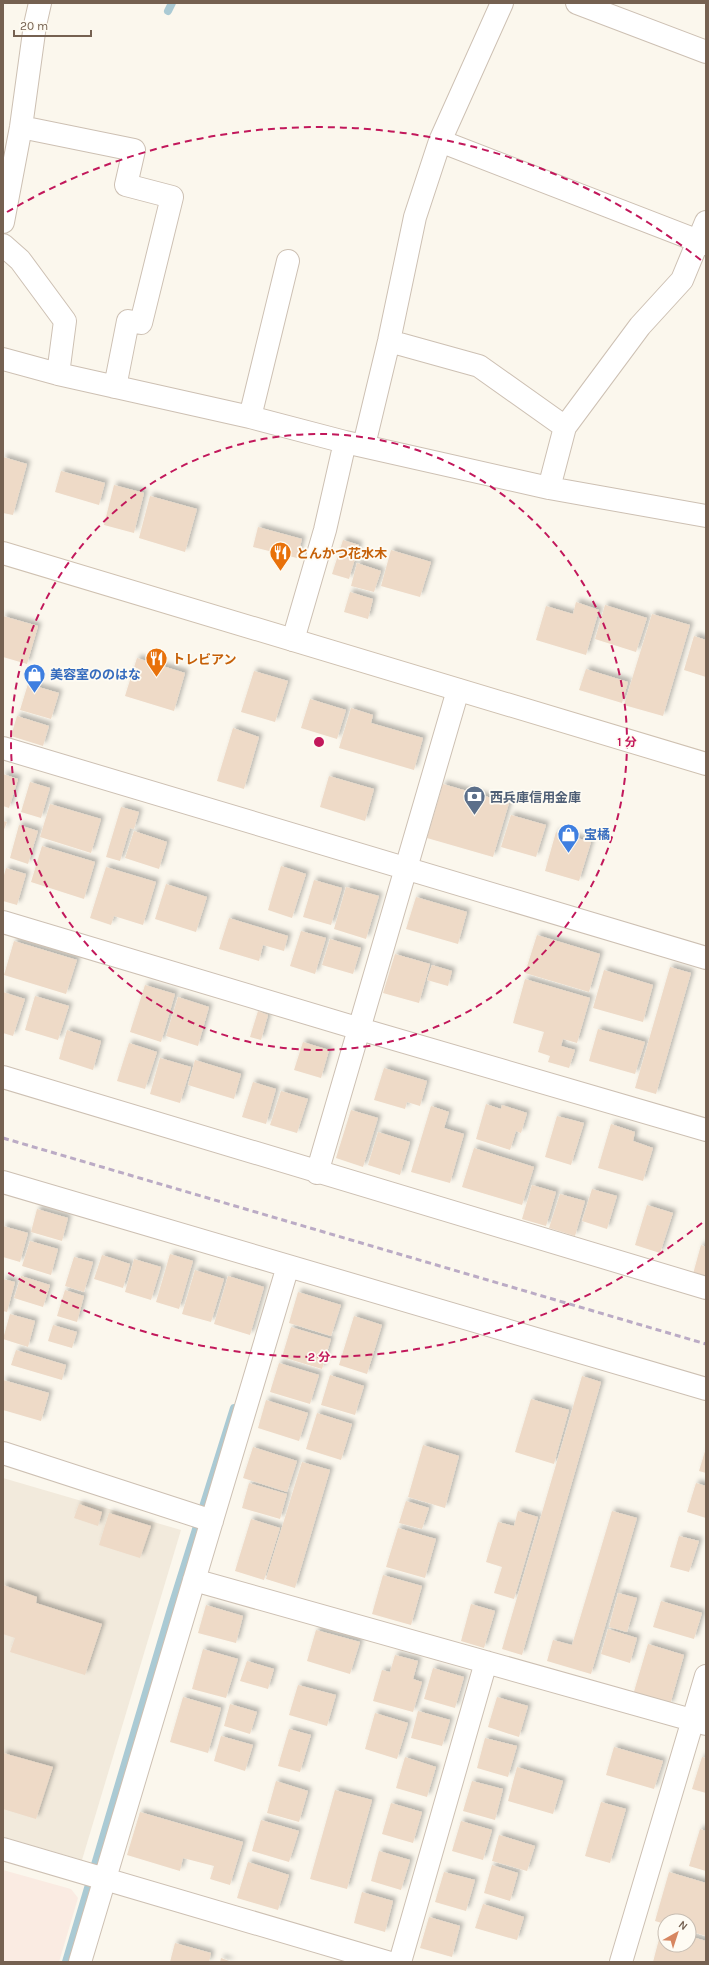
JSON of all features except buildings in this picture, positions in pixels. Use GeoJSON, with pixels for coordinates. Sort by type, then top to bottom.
{"type":"FeatureCollection","features":[{"type":"Feature","properties":{"kind":"street"},"geometry":{"type":"LineString","coordinates":[[3,222],[21,127],[35,25],[40,3]]}},
{"type":"Feature","properties":{"kind":"street"},"geometry":{"type":"LineString","coordinates":[[293,640],[325,530],[389,341],[415,217],[440,141],[502,3]]}},
{"type":"Feature","properties":{"kind":"street"},"geometry":{"type":"LineString","coordinates":[[590,5],[706,52]]}},
{"type":"Feature","properties":{"kind":"street"},"geometry":{"type":"LineString","coordinates":[[21,127],[134,150],[126,185],[172,197],[141,323],[128,321],[115,387]]}},
{"type":"Feature","properties":{"kind":"street"},"geometry":{"type":"LineString","coordinates":[[440,141],[704,236],[682,280],[640,326],[566,427],[550,488]]}},
{"type":"Feature","properties":{"kind":"street"},"geometry":{"type":"LineString","coordinates":[[3,245],[20,260],[65,321],[58,374]]}},
{"type":"Feature","properties":{"kind":"street"},"geometry":{"type":"LineString","coordinates":[[250,416],[288,261]]}},
{"type":"Feature","properties":{"kind":"street"},"geometry":{"type":"LineString","coordinates":[[389,341],[479,366],[566,427]]}},
{"type":"Feature","properties":{"kind":"street"},"geometry":{"type":"LineString","coordinates":[[3,359],[58,374],[250,416],[355,443],[550,488],[706,516]]}},
{"type":"Feature","properties":{"kind":"street"},"geometry":{"type":"LineString","coordinates":[[3,553],[706,764]]}},
{"type":"Feature","properties":{"kind":"street"},"geometry":{"type":"LineString","coordinates":[[317,1173],[458,690]]}},
{"type":"Feature","properties":{"kind":"street"},"geometry":{"type":"LineString","coordinates":[[3,748],[405,870],[706,958]]}},
{"type":"Feature","properties":{"kind":"street"},"geometry":{"type":"LineString","coordinates":[[3,922],[360,1029],[706,1130]]}},
{"type":"Feature","properties":{"kind":"street"},"geometry":{"type":"LineString","coordinates":[[3,1077],[317,1173],[706,1288]]}},
{"type":"Feature","properties":{"kind":"street"},"geometry":{"type":"LineString","coordinates":[[3,1182],[706,1389]]}},
{"type":"Feature","properties":{"kind":"street"},"geometry":{"type":"LineString","coordinates":[[80,1962],[288,1266]]}},
{"type":"Feature","properties":{"kind":"street"},"geometry":{"type":"LineString","coordinates":[[3,1453],[212,1521]]}},
{"type":"Feature","properties":{"kind":"street"},"geometry":{"type":"LineString","coordinates":[[194,1580],[699,1722]]}},
{"type":"Feature","properties":{"kind":"street"},"geometry":{"type":"LineString","coordinates":[[400,1962],[486,1662]]}},
{"type":"Feature","properties":{"kind":"street"},"geometry":{"type":"LineString","coordinates":[[621,1962],[699,1722],[706,1676]]}},
{"type":"Feature","properties":{"kind":"street"},"geometry":{"type":"LineString","coordinates":[[3,1849],[387,1962]]}},
{"type":"Feature","properties":{"kind":"shaded area"},"geometry":{"type":"Polygon","coordinates":[[[3,1478],[181,1530],[82,1860],[3,1837],[3,1478]]]}},
{"type":"Feature","properties":{"kind":"shaded area"},"geometry":{"type":"Polygon","coordinates":[[[3,1870],[71,1889],[78,1898],[59,1962],[3,1962],[3,1870]]]}},
{"type":"Feature","properties":{"kind":"waterway"},"geometry":{"type":"LineString","coordinates":[[168,11],[172,3]]}},
{"type":"Feature","properties":{"kind":"waterway"},"geometry":{"type":"LineString","coordinates":[[66,1962],[171,1609],[234,1408]]}},
{"type":"Feature","properties":{"kind":"railway"},"geometry":{"type":"LineString","coordinates":[[3,1138],[706,1344]]}},
{"type":"Feature","properties":{"kind":"place","name":"とんかつ花水木"},"geometry":{"type":"Point","coordinates":[281,572]}},
{"type":"Feature","properties":{"kind":"place","name":"トレビアン"},"geometry":{"type":"Point","coordinates":[157,678]}},
{"type":"Feature","properties":{"kind":"place","name":"美容室ののはな"},"geometry":{"type":"Point","coordinates":[35,694]}},
{"type":"Feature","properties":{"kind":"place","name":"西兵庫信用金庫"},"geometry":{"type":"Point","coordinates":[475,816]}},
{"type":"Feature","properties":{"kind":"place","name":"宝橘"},"geometry":{"type":"Point","coordinates":[569,854]}}]}
